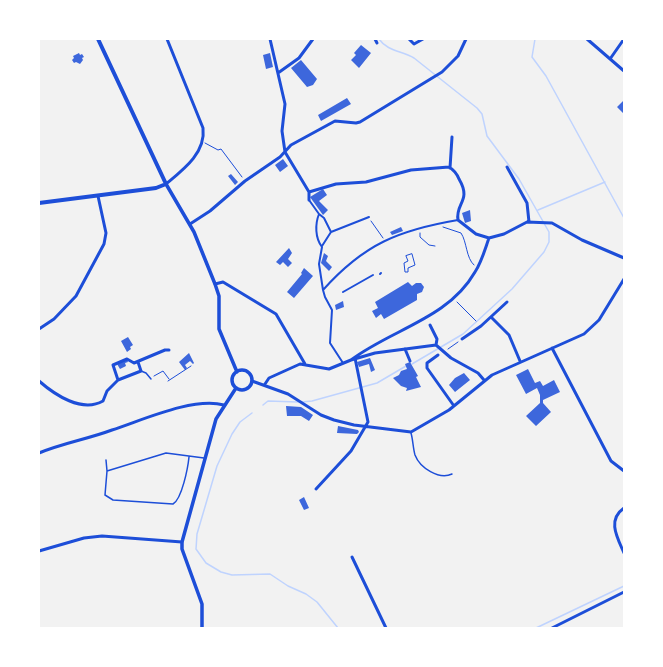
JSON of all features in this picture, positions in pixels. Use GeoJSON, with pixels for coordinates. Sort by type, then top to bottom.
{"type":"FeatureCollection","features":[{"type":"Feature","properties":{"kind":"main road"},"geometry":{"type":"LineString","coordinates":[[39,203],[156,188],[166,184],[98,39]]}},
{"type":"Feature","properties":{"kind":"street"},"geometry":{"type":"LineString","coordinates":[[167,39],[203,128],[203,141],[194,158],[166,184],[190,224],[215,284],[219,296],[218,325],[228,356],[237,372]]}},
{"type":"Feature","properties":{"kind":"street"},"geometry":{"type":"LineString","coordinates":[[270,39],[285,104],[282,131],[285,152],[309,192],[309,200],[319,214],[324,218],[331,232]]}},
{"type":"Feature","properties":{"kind":"street"},"geometry":{"type":"LineString","coordinates":[[278,73],[298,58],[313,39]]}},
{"type":"Feature","properties":{"kind":"street"},"geometry":{"type":"LineString","coordinates":[[409,39],[414,44],[423,39]]}},
{"type":"Feature","properties":{"kind":"street"},"geometry":{"type":"LineString","coordinates":[[190,224],[210,211],[245,181],[285,152],[291,145],[336,121],[360,122],[434,77],[458,56],[466,39]]}},
{"type":"Feature","properties":{"kind":"street"},"geometry":{"type":"LineString","coordinates":[[587,39],[624,71]]}},
{"type":"Feature","properties":{"kind":"street"},"geometry":{"type":"LineString","coordinates":[[610,59],[624,39]]}},
{"type":"Feature","properties":{"kind":"street"},"geometry":{"type":"LineString","coordinates":[[450,168],[452,137]]}},
{"type":"Feature","properties":{"kind":"street"},"geometry":{"type":"LineString","coordinates":[[507,167],[527,203],[529,222]]}},
{"type":"Feature","properties":{"kind":"street"},"geometry":{"type":"LineString","coordinates":[[309,192],[329,186],[366,182],[411,170],[450,168],[456,174],[465,191],[458,220]]}},
{"type":"Feature","properties":{"kind":"street"},"geometry":{"type":"LineString","coordinates":[[39,329],[54,319],[76,296],[104,244],[106,232],[98,196]]}},
{"type":"Feature","properties":{"kind":"street"},"geometry":{"type":"LineString","coordinates":[[319,214],[316,222],[318,231],[317,239],[322,247]]}},
{"type":"Feature","properties":{"kind":"street"},"geometry":{"type":"LineString","coordinates":[[343,363],[330,343],[332,310],[325,297],[320,260],[322,247],[331,232],[368,217]]}},
{"type":"Feature","properties":{"kind":"street"},"geometry":{"type":"LineString","coordinates":[[324,290],[351,261],[385,241],[411,230],[458,220],[476,234],[489,238],[504,234],[529,222],[548,222],[582,240],[624,258]]}},
{"type":"Feature","properties":{"kind":"street"},"geometry":{"type":"LineString","coordinates":[[351,360],[427,318],[449,303],[474,274],[489,238]]}},
{"type":"Feature","properties":{"kind":"street"},"geometry":{"type":"LineString","coordinates":[[343,292],[373,275]]}},
{"type":"Feature","properties":{"kind":"street"},"geometry":{"type":"LineString","coordinates":[[252,381],[264,384],[298,399],[321,415],[334,420],[403,432],[411,432],[454,406],[484,380],[520,361],[581,336],[595,324],[624,279]]}},
{"type":"Feature","properties":{"kind":"street"},"geometry":{"type":"LineString","coordinates":[[215,284],[222,282],[275,312],[305,364]]}},
{"type":"Feature","properties":{"kind":"street"},"geometry":{"type":"LineString","coordinates":[[462,339],[491,317],[507,302]]}},
{"type":"Feature","properties":{"kind":"street"},"geometry":{"type":"LineString","coordinates":[[491,317],[509,335],[520,361]]}},
{"type":"Feature","properties":{"kind":"street"},"geometry":{"type":"LineString","coordinates":[[430,325],[437,339],[437,346]]}},
{"type":"Feature","properties":{"kind":"street"},"geometry":{"type":"LineString","coordinates":[[264,384],[269,378],[296,365],[305,364],[314,368],[329,369],[355,358],[405,349],[418,349],[437,346],[451,358],[478,374],[484,380]]}},
{"type":"Feature","properties":{"kind":"street"},"geometry":{"type":"LineString","coordinates":[[552,348],[612,461],[624,470]]}},
{"type":"Feature","properties":{"kind":"street"},"geometry":{"type":"LineString","coordinates":[[405,349],[410,361]]}},
{"type":"Feature","properties":{"kind":"street"},"geometry":{"type":"LineString","coordinates":[[118,380],[113,365],[127,359],[134,363],[138,362],[165,350],[169,350]]}},
{"type":"Feature","properties":{"kind":"street"},"geometry":{"type":"LineString","coordinates":[[438,355],[427,363],[427,368],[454,406]]}},
{"type":"Feature","properties":{"kind":"street"},"geometry":{"type":"LineString","coordinates":[[316,489],[351,451],[366,426],[368,419],[355,358]]}},
{"type":"Feature","properties":{"kind":"street"},"geometry":{"type":"LineString","coordinates":[[39,382],[60,396],[75,403],[94,405],[103,402],[107,391],[118,380],[141,371],[138,362]]}},
{"type":"Feature","properties":{"kind":"street"},"geometry":{"type":"LineString","coordinates":[[243,370],[251,376],[252,381],[247,389],[240,390],[236,388],[232,380],[237,372],[243,370]]}},
{"type":"Feature","properties":{"kind":"street"},"geometry":{"type":"LineString","coordinates":[[202,628],[202,604],[182,549],[182,542],[216,419],[236,388]]}},
{"type":"Feature","properties":{"kind":"street"},"geometry":{"type":"LineString","coordinates":[[39,453],[55,446],[111,431],[154,414],[210,401],[224,405]]}},
{"type":"Feature","properties":{"kind":"street"},"geometry":{"type":"LineString","coordinates":[[624,508],[617,514],[614,524],[624,552]]}},
{"type":"Feature","properties":{"kind":"street"},"geometry":{"type":"LineString","coordinates":[[39,551],[84,538],[102,536],[182,542]]}},
{"type":"Feature","properties":{"kind":"street"},"geometry":{"type":"LineString","coordinates":[[352,557],[386,628]]}},
{"type":"Feature","properties":{"kind":"street"},"geometry":{"type":"LineString","coordinates":[[552,628],[624,592]]}},
{"type":"Feature","properties":{"kind":"lane"},"geometry":{"type":"LineString","coordinates":[[141,371],[151,379]]}},
{"type":"Feature","properties":{"kind":"lane"},"geometry":{"type":"LineString","coordinates":[[411,432],[418,460],[439,476],[452,474]]}},
{"type":"Feature","properties":{"kind":"lane"},"geometry":{"type":"LineString","coordinates":[[107,471],[166,453],[189,457],[194,455],[204,458]]}},
{"type":"Feature","properties":{"kind":"lane"},"geometry":{"type":"LineString","coordinates":[[106,460],[107,471],[105,495],[110,499],[173,504],[178,499],[189,457]]}},
{"type":"Feature","properties":{"kind":"path"},"geometry":{"type":"LineString","coordinates":[[203,141],[218,150],[221,149],[245,181]]}},
{"type":"Feature","properties":{"kind":"path"},"geometry":{"type":"LineString","coordinates":[[368,217],[385,241]]}},
{"type":"Feature","properties":{"kind":"path"},"geometry":{"type":"LineString","coordinates":[[440,227],[461,233],[465,240],[470,261],[474,265]]}},
{"type":"Feature","properties":{"kind":"path"},"geometry":{"type":"LineString","coordinates":[[420,232],[420,237],[430,245],[435,246]]}},
{"type":"Feature","properties":{"kind":"path"},"geometry":{"type":"LineString","coordinates":[[412,254],[415,266],[408,268],[408,272],[405,272],[404,263],[408,261],[406,256],[412,254]]}},
{"type":"Feature","properties":{"kind":"path"},"geometry":{"type":"LineString","coordinates":[[457,302],[476,321]]}},
{"type":"Feature","properties":{"kind":"path"},"geometry":{"type":"LineString","coordinates":[[451,347],[462,339]]}},
{"type":"Feature","properties":{"kind":"path"},"geometry":{"type":"LineString","coordinates":[[151,379],[163,371],[169,380],[191,366]]}},
{"type":"Feature","properties":{"kind":"building"},"geometry":{"type":"Polygon","coordinates":[[[361,45],[371,53],[359,68],[351,60],[356,55],[354,53],[361,45]]]}},
{"type":"Feature","properties":{"kind":"building"},"geometry":{"type":"Polygon","coordinates":[[[79,53],[84,57],[82,58],[83,60],[80,64],[76,62],[74,63],[72,60],[74,58],[73,56],[79,53]]]}},
{"type":"Feature","properties":{"kind":"building"},"geometry":{"type":"Polygon","coordinates":[[[270,53],[273,67],[266,69],[263,55],[270,53]]]}},
{"type":"Feature","properties":{"kind":"building"},"geometry":{"type":"Polygon","coordinates":[[[301,60],[317,79],[313,85],[307,87],[291,68],[301,60]]]}},
{"type":"Feature","properties":{"kind":"building"},"geometry":{"type":"Polygon","coordinates":[[[347,98],[351,104],[321,121],[318,115],[347,98]]]}},
{"type":"Feature","properties":{"kind":"building"},"geometry":{"type":"Polygon","coordinates":[[[624,100],[624,114],[617,107],[624,100]]]}},
{"type":"Feature","properties":{"kind":"building"},"geometry":{"type":"Polygon","coordinates":[[[283,159],[288,166],[280,172],[275,165],[283,159]]]}},
{"type":"Feature","properties":{"kind":"building"},"geometry":{"type":"Polygon","coordinates":[[[231,174],[238,182],[235,185],[228,176],[231,174]]]}},
{"type":"Feature","properties":{"kind":"building"},"geometry":{"type":"Polygon","coordinates":[[[323,189],[327,195],[319,201],[328,210],[323,215],[310,197],[323,189]]]}},
{"type":"Feature","properties":{"kind":"building"},"geometry":{"type":"Polygon","coordinates":[[[470,210],[471,221],[465,223],[462,213],[470,210]]]}},
{"type":"Feature","properties":{"kind":"building"},"geometry":{"type":"Polygon","coordinates":[[[401,227],[403,231],[392,235],[390,232],[401,227]]]}},
{"type":"Feature","properties":{"kind":"building"},"geometry":{"type":"Polygon","coordinates":[[[289,248],[292,253],[288,259],[292,263],[288,267],[283,262],[280,265],[276,262],[289,248]]]}},
{"type":"Feature","properties":{"kind":"building"},"geometry":{"type":"Polygon","coordinates":[[[324,253],[328,256],[326,261],[332,267],[329,271],[321,263],[324,253]]]}},
{"type":"Feature","properties":{"kind":"building"},"geometry":{"type":"Polygon","coordinates":[[[304,268],[313,276],[294,298],[287,292],[302,274],[301,273],[304,268]]]}},
{"type":"Feature","properties":{"kind":"building"},"geometry":{"type":"Polygon","coordinates":[[[408,282],[412,286],[416,283],[421,283],[424,287],[422,292],[417,294],[417,300],[384,319],[381,314],[376,318],[372,311],[378,308],[375,302],[408,282]]]}},
{"type":"Feature","properties":{"kind":"building"},"geometry":{"type":"Polygon","coordinates":[[[343,301],[344,307],[336,310],[335,305],[343,301]]]}},
{"type":"Feature","properties":{"kind":"building"},"geometry":{"type":"Polygon","coordinates":[[[128,337],[133,345],[127,352],[121,341],[128,337]]]}},
{"type":"Feature","properties":{"kind":"building"},"geometry":{"type":"Polygon","coordinates":[[[189,353],[194,363],[193,364],[190,361],[185,365],[187,368],[185,370],[179,362],[189,353]]]}},
{"type":"Feature","properties":{"kind":"building"},"geometry":{"type":"Polygon","coordinates":[[[370,358],[375,370],[371,372],[369,364],[359,367],[357,362],[370,358]]]}},
{"type":"Feature","properties":{"kind":"building"},"geometry":{"type":"Polygon","coordinates":[[[127,359],[128,362],[125,363],[126,366],[120,369],[117,364],[127,359]]]}},
{"type":"Feature","properties":{"kind":"building"},"geometry":{"type":"Polygon","coordinates":[[[410,362],[418,376],[416,377],[421,387],[406,391],[407,388],[401,386],[393,378],[399,375],[401,371],[407,369],[405,364],[410,362]]]}},
{"type":"Feature","properties":{"kind":"building"},"geometry":{"type":"Polygon","coordinates":[[[528,369],[535,383],[540,381],[543,386],[554,380],[560,392],[543,400],[543,403],[551,412],[536,426],[526,416],[540,403],[540,395],[537,388],[526,394],[516,375],[528,369]]]}},
{"type":"Feature","properties":{"kind":"building"},"geometry":{"type":"Polygon","coordinates":[[[464,373],[470,380],[455,392],[449,385],[455,378],[464,373]]]}},
{"type":"Feature","properties":{"kind":"building"},"geometry":{"type":"Polygon","coordinates":[[[286,406],[301,407],[313,415],[309,421],[301,416],[287,416],[286,406]]]}},
{"type":"Feature","properties":{"kind":"building"},"geometry":{"type":"Polygon","coordinates":[[[338,426],[358,430],[359,432],[357,434],[337,433],[338,426]]]}},
{"type":"Feature","properties":{"kind":"building"},"geometry":{"type":"Polygon","coordinates":[[[304,497],[309,508],[304,510],[299,500],[304,497]]]}},
{"type":"Feature","properties":{"kind":"waterway"},"geometry":{"type":"LineString","coordinates":[[379,39],[386,46],[414,58],[477,108],[482,114],[487,136],[519,179],[549,232],[549,242],[544,252],[512,289],[463,334],[412,364]]}},
{"type":"Feature","properties":{"kind":"waterway"},"geometry":{"type":"LineString","coordinates":[[535,39],[532,57],[546,76],[624,218]]}},
{"type":"Feature","properties":{"kind":"waterway"},"geometry":{"type":"LineString","coordinates":[[538,210],[605,182]]}},
{"type":"Feature","properties":{"kind":"waterway"},"geometry":{"type":"LineString","coordinates":[[302,402],[312,401],[377,383],[406,366]]}},
{"type":"Feature","properties":{"kind":"waterway"},"geometry":{"type":"LineString","coordinates":[[263,405],[268,401],[298,402]]}},
{"type":"Feature","properties":{"kind":"waterway"},"geometry":{"type":"LineString","coordinates":[[252,413],[240,422],[232,434],[217,466],[197,534],[196,549],[206,563],[221,572],[232,575],[270,574],[288,586],[306,594],[317,602],[338,628]]}},
{"type":"Feature","properties":{"kind":"waterway"},"geometry":{"type":"LineString","coordinates":[[536,628],[624,586]]}}]}
